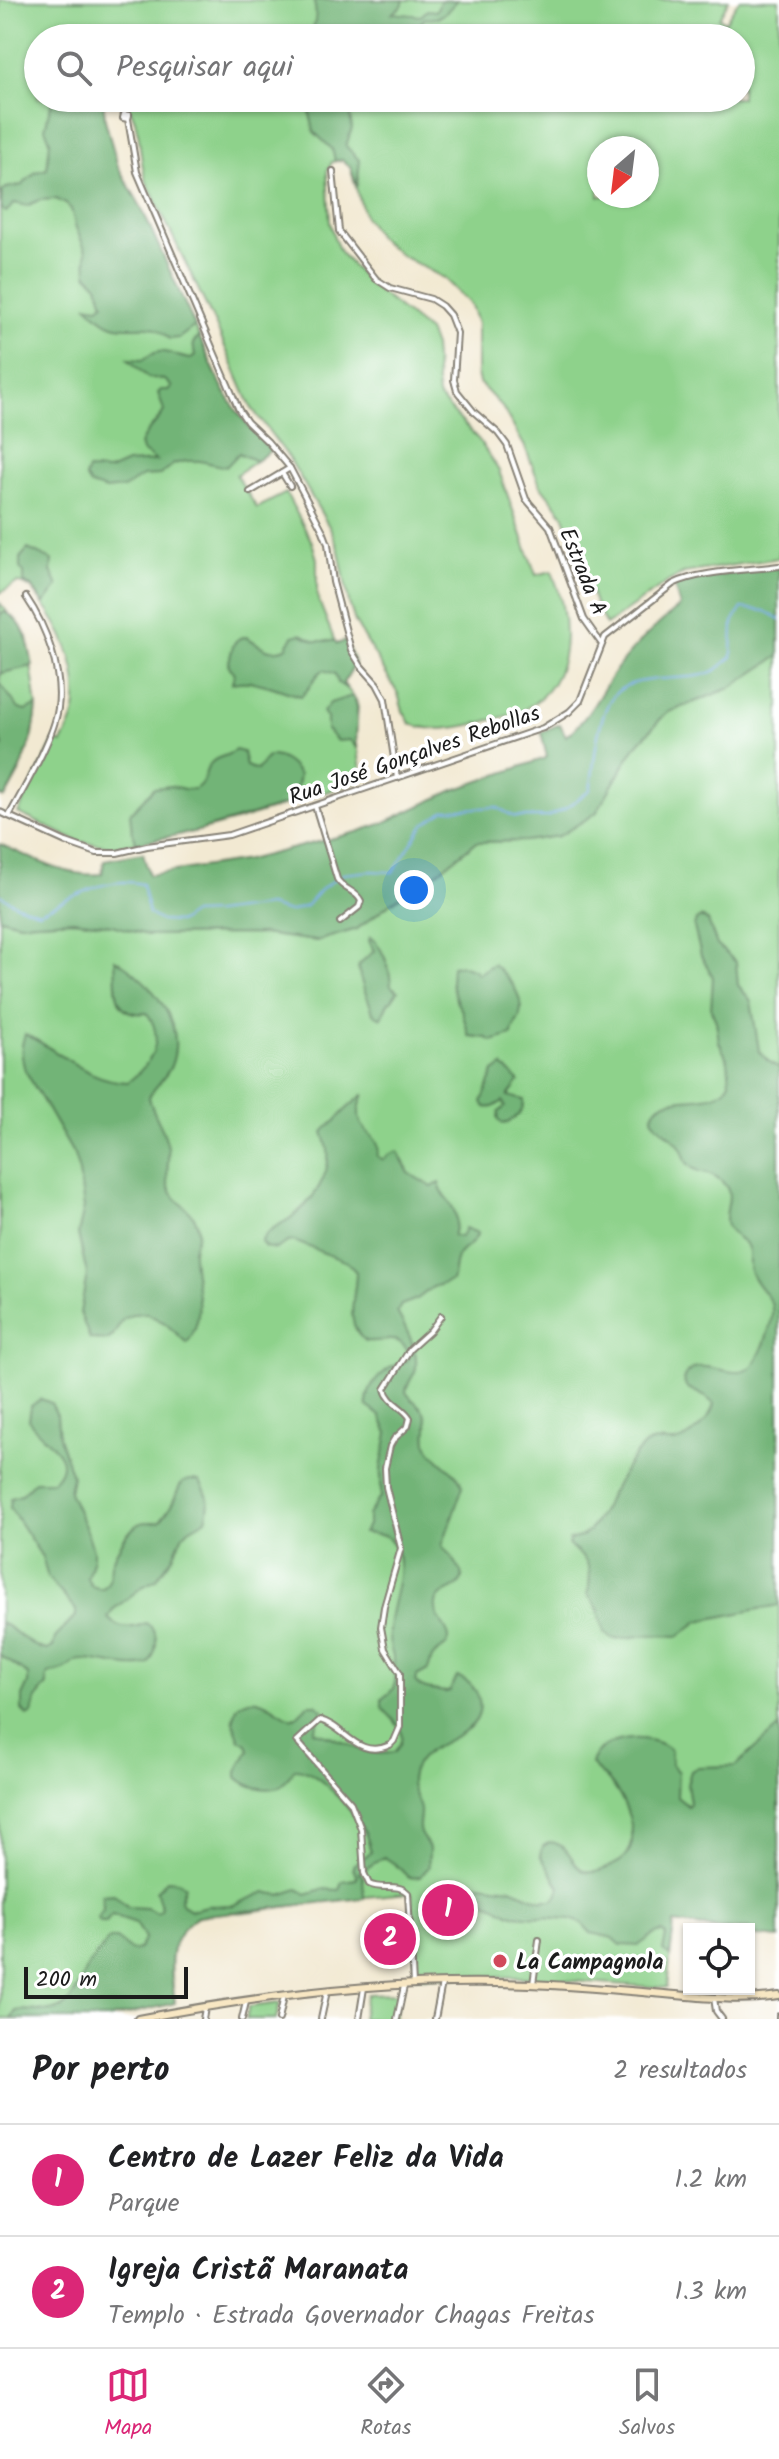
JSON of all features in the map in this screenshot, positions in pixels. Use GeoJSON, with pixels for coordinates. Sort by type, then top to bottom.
{"type":"FeatureCollection","features":[{"type":"Feature","properties":{"kind":"main road"},"geometry":{"type":"LineString","coordinates":[[138,2019],[284,1996],[413,1984],[533,1984],[714,1998],[779,1996]]}},
{"type":"Feature","properties":{"kind":"street"},"geometry":{"type":"LineString","coordinates":[[128,119],[137,172],[235,400],[247,422],[290,468],[319,521],[328,544],[333,582],[351,650],[385,699],[397,778]]}},
{"type":"Feature","properties":{"kind":"street","name":"Estrada A"},"geometry":{"type":"LineString","coordinates":[[333,171],[339,231],[376,279],[390,288],[431,299],[450,315],[457,337],[454,380],[457,391],[503,439],[526,499],[550,527],[584,619],[601,643]]}},
{"type":"Feature","properties":{"kind":"street"},"geometry":{"type":"LineString","coordinates":[[250,492],[290,468]]}},
{"type":"Feature","properties":{"kind":"street"},"geometry":{"type":"LineString","coordinates":[[282,473],[290,486]]}},
{"type":"Feature","properties":{"kind":"street","name":"Rua José Gonçalves Rebollas"},"geometry":{"type":"LineString","coordinates":[[0,812],[66,842],[105,854],[229,835],[531,733],[561,718],[580,701],[601,643],[609,632],[678,581],[779,566]]}},
{"type":"Feature","properties":{"kind":"street"},"geometry":{"type":"LineString","coordinates":[[9,816],[36,764],[58,710],[52,656],[40,619],[26,597]]}},
{"type":"Feature","properties":{"kind":"street"},"geometry":{"type":"LineString","coordinates":[[315,806],[337,879],[341,886],[358,895],[361,901],[359,907],[340,922]]}},
{"type":"Feature","properties":{"kind":"street"},"geometry":{"type":"LineString","coordinates":[[413,1984],[408,1893],[399,1887],[378,1888],[369,1884],[364,1873],[361,1829],[351,1803],[297,1741],[320,1720],[355,1743],[373,1748],[390,1745],[398,1734],[401,1717],[400,1673],[385,1649],[381,1627],[401,1548],[385,1477],[390,1446],[408,1426],[410,1418],[389,1398],[385,1389],[410,1349],[441,1316]]}},
{"type":"Feature","properties":{"kind":"street"},"geometry":{"type":"LineString","coordinates":[[533,1984],[539,1940]]}},
{"type":"Feature","properties":{"kind":"street"},"geometry":{"type":"LineString","coordinates":[[435,2019],[442,1983]]}},
{"type":"Feature","properties":{"kind":"street"},"geometry":{"type":"LineString","coordinates":[[397,2019],[405,1985]]}},
{"type":"Feature","properties":{"kind":"street"},"geometry":{"type":"LineString","coordinates":[[359,2019],[364,1988]]}},
{"type":"Feature","properties":{"kind":"street"},"geometry":{"type":"LineString","coordinates":[[321,2019],[327,1991]]}},
{"type":"Feature","properties":{"kind":"street"},"geometry":{"type":"LineString","coordinates":[[279,2019],[284,1996]]}},
{"type":"Feature","properties":{"kind":"street"},"geometry":{"type":"LineString","coordinates":[[714,1998],[716,2011],[722,2019]]}},
{"type":"Feature","properties":{"kind":"street"},"geometry":{"type":"LineString","coordinates":[[242,2019],[246,2001]]}},
{"type":"Feature","properties":{"kind":"street"},"geometry":{"type":"LineString","coordinates":[[203,2019],[206,2006]]}},
{"type":"Feature","properties":{"kind":"green space"},"geometry":{"type":"Polygon","coordinates":[[[0,0],[729,0],[719,18],[725,22],[739,0],[779,0],[779,558],[684,573],[606,625],[596,606],[563,514],[540,485],[525,447],[502,407],[479,383],[477,324],[471,305],[444,278],[402,256],[379,238],[365,218],[350,167],[342,160],[332,162],[327,172],[330,222],[340,252],[369,284],[428,331],[434,346],[438,396],[479,440],[499,471],[536,575],[552,571],[563,608],[565,628],[561,665],[542,697],[515,713],[465,726],[437,729],[410,723],[398,694],[355,622],[339,551],[331,530],[289,458],[251,407],[147,183],[131,112],[755,112],[755,24],[24,24],[24,112],[104,112],[118,167],[141,207],[222,388],[238,415],[271,450],[236,475],[257,508],[286,493],[312,542],[317,559],[317,596],[336,644],[345,641],[355,664],[343,683],[356,700],[358,708],[355,733],[363,780],[198,831],[112,847],[77,841],[18,813],[54,740],[62,743],[75,712],[76,701],[68,648],[49,612],[34,591],[17,583],[0,593],[0,0]]]}},
{"type":"Feature","properties":{"kind":"green space"},"geometry":{"type":"Polygon","coordinates":[[[313,0],[404,0],[393,13],[421,16],[427,10],[436,11],[441,0],[457,0],[444,14],[425,18],[420,24],[314,24],[313,0]]]}},
{"type":"Feature","properties":{"kind":"green space"},"geometry":{"type":"Polygon","coordinates":[[[49,112],[104,112],[118,167],[141,207],[195,326],[179,338],[169,339],[150,327],[113,325],[86,305],[98,307],[104,303],[98,285],[87,274],[86,251],[71,209],[66,204],[56,199],[39,200],[27,206],[15,203],[6,212],[1,209],[2,192],[6,188],[22,185],[36,172],[47,169],[50,141],[45,128],[49,112]]]}},
{"type":"Feature","properties":{"kind":"green space"},"geometry":{"type":"Polygon","coordinates":[[[310,112],[349,112],[352,128],[346,146],[360,161],[357,186],[350,167],[342,160],[335,161],[332,149],[314,132],[310,112]]]}},
{"type":"Feature","properties":{"kind":"green space"},"geometry":{"type":"Polygon","coordinates":[[[199,336],[228,398],[271,450],[256,461],[239,453],[226,467],[200,461],[174,464],[160,475],[143,476],[124,488],[106,490],[90,485],[85,477],[88,470],[109,471],[127,463],[156,461],[142,451],[140,444],[164,411],[158,393],[172,387],[165,380],[148,378],[128,359],[143,360],[162,352],[191,359],[195,356],[193,343],[199,336]]]}},
{"type":"Feature","properties":{"kind":"green space"},"geometry":{"type":"Polygon","coordinates":[[[28,549],[52,560],[51,571],[58,586],[44,604],[32,587],[24,583],[20,558],[28,549]]]}},
{"type":"Feature","properties":{"kind":"green space"},"geometry":{"type":"Polygon","coordinates":[[[779,567],[779,656],[730,688],[666,713],[634,748],[596,813],[559,836],[526,841],[476,842],[357,929],[316,941],[262,934],[147,935],[112,925],[73,920],[20,923],[0,918],[0,844],[50,866],[89,874],[102,874],[104,860],[143,853],[149,875],[247,860],[381,824],[454,790],[543,759],[547,757],[541,732],[560,724],[566,736],[583,719],[625,659],[680,606],[674,586],[693,579],[779,567]]]}},
{"type":"Feature","properties":{"kind":"green space"},"geometry":{"type":"Polygon","coordinates":[[[0,603],[27,637],[37,706],[33,736],[21,769],[5,798],[0,796],[0,603]]]}},
{"type":"Feature","properties":{"kind":"green space"},"geometry":{"type":"Polygon","coordinates":[[[5,612],[22,628],[33,666],[0,676],[0,614],[5,612]]]}},
{"type":"Feature","properties":{"kind":"green space"},"geometry":{"type":"Polygon","coordinates":[[[301,634],[315,641],[335,641],[337,644],[345,641],[355,664],[343,683],[347,689],[338,683],[335,674],[324,670],[301,696],[260,683],[232,683],[234,674],[228,664],[237,640],[246,637],[274,650],[286,648],[293,636],[301,634]]]}},
{"type":"Feature","properties":{"kind":"green space"},"geometry":{"type":"Polygon","coordinates":[[[779,656],[779,1938],[755,1936],[755,1923],[674,1923],[667,1988],[519,1977],[416,1977],[412,1893],[371,1896],[247,1912],[212,1913],[193,1919],[177,1937],[174,1947],[171,1968],[175,2003],[107,2019],[0,2019],[0,918],[20,923],[73,920],[112,925],[147,935],[262,934],[316,941],[357,929],[476,842],[526,841],[596,813],[634,748],[666,713],[730,688],[779,656]]]}},
{"type":"Feature","properties":{"kind":"green space"},"geometry":{"type":"Polygon","coordinates":[[[0,683],[19,709],[25,711],[37,706],[22,765],[5,798],[0,796],[0,751],[3,745],[0,737],[0,683]]]}},
{"type":"Feature","properties":{"kind":"green space"},"geometry":{"type":"Polygon","coordinates":[[[352,696],[357,708],[357,748],[350,740],[337,741],[327,730],[327,718],[323,712],[330,703],[352,696]]]}},
{"type":"Feature","properties":{"kind":"green space"},"geometry":{"type":"Polygon","coordinates":[[[235,750],[243,752],[246,766],[257,770],[268,756],[286,761],[299,775],[296,792],[301,800],[198,831],[137,843],[130,813],[154,788],[171,786],[195,789],[212,762],[235,750]]]}},
{"type":"Feature","properties":{"kind":"green space"},"geometry":{"type":"Polygon","coordinates":[[[701,917],[708,921],[717,945],[736,962],[738,985],[751,1001],[759,1050],[779,1068],[779,1605],[699,1621],[679,1636],[614,1639],[605,1633],[598,1609],[588,1594],[590,1578],[586,1561],[569,1546],[569,1540],[589,1531],[628,1464],[644,1446],[655,1441],[680,1440],[693,1433],[709,1416],[714,1404],[686,1387],[683,1379],[690,1370],[708,1367],[738,1372],[746,1370],[754,1364],[761,1351],[772,1314],[770,1301],[750,1271],[748,1248],[727,1226],[729,1195],[725,1185],[716,1177],[689,1165],[678,1144],[652,1118],[657,1108],[665,1102],[713,1096],[723,1091],[730,1082],[728,1061],[719,1042],[711,1010],[713,977],[701,956],[694,927],[701,917]]]}},
{"type":"Feature","properties":{"kind":"green space"},"geometry":{"type":"Polygon","coordinates":[[[370,937],[383,952],[391,986],[398,991],[381,1018],[373,1013],[358,965],[374,951],[370,937]]]}},
{"type":"Feature","properties":{"kind":"green space"},"geometry":{"type":"Polygon","coordinates":[[[115,959],[153,991],[170,1019],[174,1034],[175,1050],[171,1066],[149,1097],[167,1141],[170,1190],[193,1215],[197,1224],[193,1251],[198,1311],[197,1322],[187,1343],[165,1323],[146,1313],[123,1319],[107,1340],[90,1339],[80,1313],[87,1274],[78,1234],[84,1208],[79,1172],[74,1155],[25,1070],[23,1061],[25,1034],[86,1071],[113,1080],[128,1082],[143,1067],[153,1051],[153,1023],[147,1013],[135,1013],[121,1005],[116,988],[115,959]]]}},
{"type":"Feature","properties":{"kind":"green space"},"geometry":{"type":"Polygon","coordinates":[[[493,964],[514,987],[521,1010],[512,1035],[492,1041],[469,1036],[451,983],[452,966],[461,965],[475,970],[477,974],[493,964]]]}},
{"type":"Feature","properties":{"kind":"green space"},"geometry":{"type":"Polygon","coordinates":[[[503,1066],[519,1081],[508,1096],[524,1100],[518,1115],[502,1124],[498,1119],[499,1112],[505,1107],[503,1101],[490,1107],[485,1107],[482,1102],[494,1072],[503,1066]]]}},
{"type":"Feature","properties":{"kind":"green space"},"geometry":{"type":"Polygon","coordinates":[[[364,1094],[359,1118],[377,1142],[377,1156],[384,1160],[398,1151],[409,1173],[432,1187],[439,1183],[456,1217],[453,1236],[461,1237],[465,1228],[478,1233],[457,1257],[452,1281],[433,1287],[417,1299],[401,1305],[397,1312],[411,1339],[416,1361],[406,1392],[426,1416],[429,1448],[463,1486],[442,1546],[455,1562],[462,1581],[439,1597],[436,1604],[437,1614],[449,1639],[432,1658],[428,1670],[417,1676],[415,1681],[425,1688],[446,1692],[450,1691],[457,1677],[470,1684],[480,1704],[477,1719],[472,1725],[422,1756],[412,1774],[412,1788],[420,1809],[419,1830],[429,1849],[429,1867],[420,1877],[409,1878],[384,1857],[359,1873],[363,1877],[364,1898],[197,1916],[186,1925],[174,1945],[171,1966],[175,2003],[107,2019],[11,2019],[16,2011],[50,2011],[66,2005],[89,1965],[109,1939],[116,1939],[132,1951],[139,1949],[145,1938],[136,1923],[112,1915],[106,1922],[100,1922],[97,1918],[103,1910],[102,1895],[114,1894],[128,1907],[147,1908],[157,1913],[162,1909],[156,1891],[167,1880],[178,1881],[185,1886],[180,1900],[191,1910],[234,1905],[265,1892],[280,1895],[298,1889],[306,1894],[322,1889],[339,1890],[342,1881],[356,1879],[353,1865],[371,1852],[365,1833],[353,1814],[314,1776],[294,1769],[284,1784],[271,1789],[241,1781],[237,1771],[249,1750],[247,1744],[240,1740],[233,1722],[237,1707],[251,1700],[264,1702],[291,1718],[309,1704],[316,1704],[323,1710],[314,1731],[377,1753],[394,1752],[401,1740],[400,1728],[382,1708],[382,1699],[392,1690],[396,1680],[389,1625],[398,1585],[399,1559],[395,1547],[386,1536],[363,1533],[368,1525],[368,1515],[381,1496],[381,1468],[388,1433],[380,1416],[367,1406],[370,1390],[379,1377],[410,1356],[402,1343],[392,1340],[365,1341],[358,1334],[352,1317],[356,1272],[347,1262],[294,1241],[276,1249],[265,1247],[261,1242],[270,1231],[304,1206],[318,1189],[328,1160],[323,1132],[364,1094]]]}},
{"type":"Feature","properties":{"kind":"green space"},"geometry":{"type":"Polygon","coordinates":[[[41,1399],[51,1403],[57,1415],[59,1437],[72,1476],[69,1492],[93,1550],[87,1578],[91,1586],[102,1589],[105,1586],[110,1578],[112,1560],[127,1535],[141,1523],[160,1521],[183,1482],[199,1481],[207,1495],[208,1509],[206,1519],[183,1535],[156,1580],[114,1609],[108,1618],[121,1626],[146,1623],[151,1627],[156,1642],[149,1664],[135,1666],[78,1661],[47,1675],[47,1685],[36,1699],[32,1714],[27,1716],[22,1710],[22,1696],[28,1675],[0,1655],[0,1622],[47,1650],[53,1647],[55,1638],[76,1616],[76,1610],[48,1578],[42,1557],[10,1508],[11,1498],[21,1495],[35,1481],[53,1481],[60,1472],[60,1455],[29,1420],[31,1406],[41,1399]]]}},
{"type":"Feature","properties":{"kind":"green space"},"geometry":{"type":"Polygon","coordinates":[[[779,1727],[779,1938],[755,1936],[755,1923],[674,1923],[670,1956],[663,1951],[666,1935],[662,1932],[638,1946],[621,1945],[613,1938],[591,1933],[582,1923],[570,1919],[513,1915],[487,1902],[467,1887],[472,1883],[511,1888],[540,1900],[553,1900],[560,1887],[540,1855],[542,1847],[550,1842],[563,1847],[577,1866],[587,1872],[607,1868],[626,1856],[632,1835],[627,1811],[609,1781],[591,1764],[603,1747],[614,1742],[640,1739],[663,1745],[671,1751],[671,1764],[678,1772],[677,1797],[688,1806],[687,1784],[691,1771],[698,1767],[735,1766],[779,1727]]]}},
{"type":"Feature","properties":{"kind":"green space"},"geometry":{"type":"Polygon","coordinates":[[[400,1993],[394,2019],[362,2019],[368,1994],[400,1993]]]}},
{"type":"Feature","properties":{"kind":"green space"},"geometry":{"type":"Polygon","coordinates":[[[280,2003],[276,2019],[246,2019],[249,2007],[280,2003]]]}},
{"type":"Feature","properties":{"kind":"waterway"},"geometry":{"type":"LineString","coordinates":[[0,895],[39,912],[102,885],[129,882],[142,884],[149,914],[161,921],[180,922],[191,914],[268,906],[289,912],[306,906],[321,889],[343,874],[393,872],[424,824],[445,810],[496,807],[515,817],[547,817],[566,808],[590,790],[600,725],[616,693],[640,681],[700,676],[717,669],[732,657],[733,622],[742,608],[765,611],[779,619]]}},
{"type":"Feature","properties":{"kind":"place","name":"Centro de Lazer Feliz da Vida"},"geometry":{"type":"Point","coordinates":[448,1910]}},
{"type":"Feature","properties":{"kind":"place","name":"Igreja Cristã Maranata"},"geometry":{"type":"Point","coordinates":[390,1939]}},
{"type":"Feature","properties":{"kind":"place","name":"La Campagnola"},"geometry":{"type":"Point","coordinates":[500,1961]}}]}
